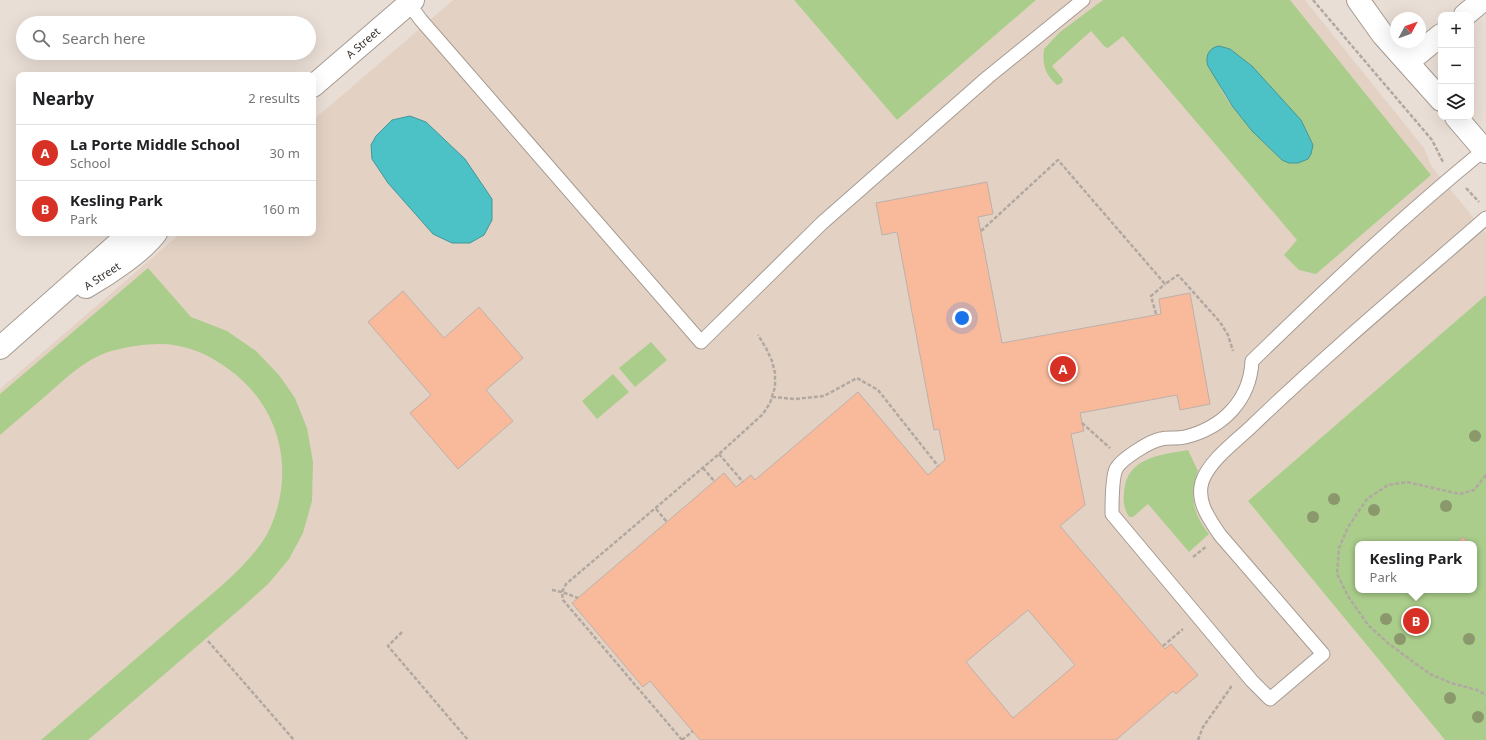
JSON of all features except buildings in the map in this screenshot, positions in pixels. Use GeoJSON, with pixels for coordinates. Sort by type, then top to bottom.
{"type":"FeatureCollection","features":[{"type":"Feature","properties":{"kind":"street"},"geometry":{"type":"LineString","coordinates":[[1358,0],[1384,35],[1438,97]]}},
{"type":"Feature","properties":{"kind":"street"},"geometry":{"type":"LineString","coordinates":[[1469,12],[1483,0]]}},
{"type":"Feature","properties":{"kind":"street","name":"A Street"},"geometry":{"type":"LineString","coordinates":[[316,83],[411,2]]}},
{"type":"Feature","properties":{"kind":"street"},"geometry":{"type":"LineString","coordinates":[[1408,62],[1438,37]]}},
{"type":"Feature","properties":{"kind":"street"},"geometry":{"type":"LineString","coordinates":[[1459,120],[1485,151]]}},
{"type":"Feature","properties":{"kind":"street","name":"A Street"},"geometry":{"type":"LineString","coordinates":[[0,348],[127,236]]}},
{"type":"Feature","properties":{"kind":"street","name":"A Street"},"geometry":{"type":"LineString","coordinates":[[41,312],[101,278],[126,260],[154,236]]}},
{"type":"Feature","properties":{"kind":"lane"},"geometry":{"type":"LineString","coordinates":[[411,2],[421,20],[701,342],[822,223],[988,77],[1083,0]]}},
{"type":"Feature","properties":{"kind":"lane"},"geometry":{"type":"LineString","coordinates":[[1485,151],[1454,174],[1315,300],[1252,361],[1251,372],[1240,401],[1221,422],[1183,438],[1160,439],[1134,451],[1116,469],[1112,497],[1112,514],[1252,681],[1270,699],[1323,654],[1220,535],[1209,519],[1201,501],[1202,483],[1211,467],[1221,455],[1289,391],[1486,218]]}},
{"type":"Feature","properties":{"kind":"path"},"geometry":{"type":"LineString","coordinates":[[1313,0],[1432,140],[1444,163],[1481,204]]}},
{"type":"Feature","properties":{"kind":"path"},"geometry":{"type":"LineString","coordinates":[[981,231],[1058,160],[1165,284]]}},
{"type":"Feature","properties":{"kind":"path"},"geometry":{"type":"LineString","coordinates":[[1156,314],[1151,296],[1178,275],[1220,322],[1235,350],[1234,357]]}},
{"type":"Feature","properties":{"kind":"path"},"geometry":{"type":"LineString","coordinates":[[693,731],[682,740],[563,600],[562,592],[566,584],[656,509],[763,414],[772,397],[775,387],[775,373],[772,361],[758,336]]}},
{"type":"Feature","properties":{"kind":"path"},"geometry":{"type":"LineString","coordinates":[[772,397],[795,399],[824,396],[857,378],[878,390],[938,466]]}},
{"type":"Feature","properties":{"kind":"path"},"geometry":{"type":"LineString","coordinates":[[1082,423],[1112,450]]}},
{"type":"Feature","properties":{"kind":"path"},"geometry":{"type":"LineString","coordinates":[[719,454],[743,482]]}},
{"type":"Feature","properties":{"kind":"path"},"geometry":{"type":"LineString","coordinates":[[703,468],[715,482]]}},
{"type":"Feature","properties":{"kind":"path"},"geometry":{"type":"LineString","coordinates":[[1486,475],[1474,490],[1460,494],[1407,482],[1388,485],[1367,499],[1348,527],[1339,548],[1337,574],[1348,596],[1368,625],[1389,644],[1430,674],[1451,683],[1486,694]]}},
{"type":"Feature","properties":{"kind":"path"},"geometry":{"type":"LineString","coordinates":[[656,509],[667,522]]}},
{"type":"Feature","properties":{"kind":"path"},"geometry":{"type":"LineString","coordinates":[[1193,557],[1209,544]]}},
{"type":"Feature","properties":{"kind":"path"},"geometry":{"type":"LineString","coordinates":[[552,590],[578,598]]}},
{"type":"Feature","properties":{"kind":"path"},"geometry":{"type":"LineString","coordinates":[[1178,623],[1188,634]]}},
{"type":"Feature","properties":{"kind":"path"},"geometry":{"type":"LineString","coordinates":[[1163,646],[1183,629]]}},
{"type":"Feature","properties":{"kind":"path"},"geometry":{"type":"LineString","coordinates":[[402,632],[388,646],[468,740]]}},
{"type":"Feature","properties":{"kind":"path"},"geometry":{"type":"LineString","coordinates":[[208,641],[294,740]]}},
{"type":"Feature","properties":{"kind":"path"},"geometry":{"type":"LineString","coordinates":[[1198,740],[1203,727],[1231,687],[1226,681]]}},
{"type":"Feature","properties":{"kind":"shaded area"},"geometry":{"type":"Polygon","coordinates":[[[453,0],[794,0],[897,120],[1036,0],[1305,0],[1424,148],[1432,167],[1486,233],[1486,295],[1248,501],[1445,740],[0,740],[0,389],[178,236],[316,236],[316,117],[453,0]]]}},
{"type":"Feature","properties":{"kind":"green space"},"geometry":{"type":"Polygon","coordinates":[[[794,0],[1036,0],[897,120],[794,0]]]}},
{"type":"Feature","properties":{"kind":"green space"},"geometry":{"type":"Polygon","coordinates":[[[1103,0],[1290,0],[1431,175],[1316,274],[1299,270],[1284,255],[1297,240],[1123,36],[1108,48],[1105,47],[1091,31],[1052,66],[1063,79],[1062,83],[1057,85],[1045,69],[1043,55],[1044,49],[1060,32],[1103,0]],[[1219,46],[1218,79],[1222,91],[1249,127],[1272,150],[1289,163],[1313,145],[1301,120],[1252,66],[1230,49],[1219,46]]]}},
{"type":"Feature","properties":{"kind":"green space"},"geometry":{"type":"Polygon","coordinates":[[[148,268],[191,317],[227,331],[256,351],[279,375],[295,398],[307,428],[313,462],[312,501],[303,533],[289,559],[269,583],[246,604],[88,740],[41,740],[242,567],[264,540],[271,526],[279,503],[282,480],[281,457],[277,435],[268,415],[256,396],[240,379],[221,364],[200,352],[176,345],[160,344],[134,346],[100,355],[84,364],[70,375],[0,435],[0,394],[148,268]]]}},
{"type":"Feature","properties":{"kind":"green space"},"geometry":{"type":"Polygon","coordinates":[[[1486,295],[1486,740],[1445,740],[1248,501],[1486,295]]]}},
{"type":"Feature","properties":{"kind":"green space"},"geometry":{"type":"Polygon","coordinates":[[[651,342],[667,360],[635,387],[619,368],[651,342]]]}},
{"type":"Feature","properties":{"kind":"green space"},"geometry":{"type":"Polygon","coordinates":[[[613,374],[629,392],[597,419],[582,401],[613,374]]]}},
{"type":"Feature","properties":{"kind":"green space"},"geometry":{"type":"Polygon","coordinates":[[[1188,450],[1198,471],[1193,496],[1196,512],[1209,534],[1189,552],[1148,504],[1133,517],[1129,517],[1125,508],[1124,499],[1126,481],[1131,472],[1138,465],[1156,456],[1188,450]]]}},
{"type":"Feature","properties":{"kind":"water"},"geometry":{"type":"Polygon","coordinates":[[[1219,46],[1230,49],[1252,66],[1301,120],[1313,145],[1308,159],[1298,163],[1289,163],[1282,160],[1252,131],[1233,107],[1207,63],[1208,53],[1215,47],[1219,46]]]}},
{"type":"Feature","properties":{"kind":"water"},"geometry":{"type":"Polygon","coordinates":[[[410,116],[426,122],[465,159],[492,199],[492,220],[484,235],[470,243],[452,243],[433,234],[388,183],[372,159],[371,145],[376,136],[392,120],[410,116]]]}},
{"type":"Feature","properties":{"kind":"place","name":"La Porte Middle School"},"geometry":{"type":"Point","coordinates":[1063,369]}},
{"type":"Feature","properties":{"kind":"place","name":"Kesling Park"},"geometry":{"type":"Point","coordinates":[1416,621]}}]}
